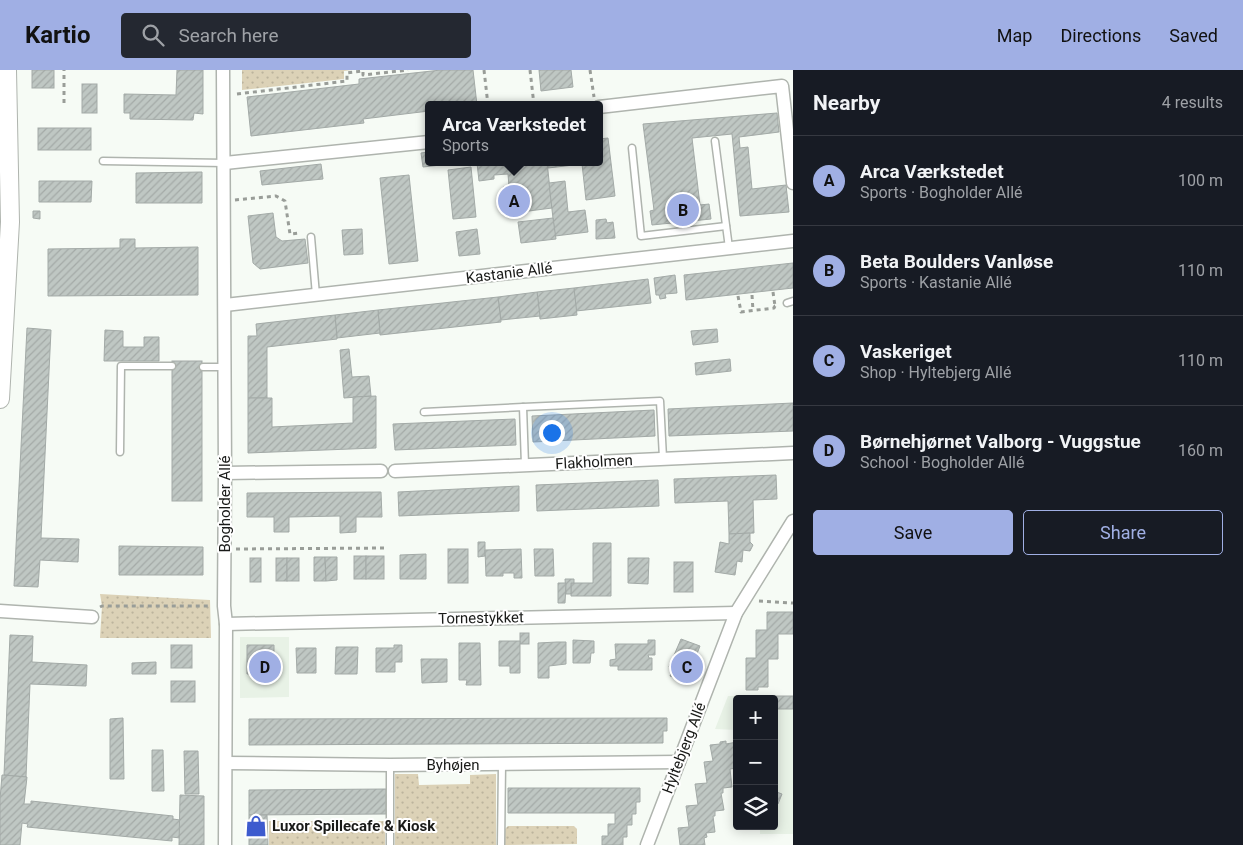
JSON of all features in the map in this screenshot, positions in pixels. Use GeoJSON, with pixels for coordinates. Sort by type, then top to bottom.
{"type":"FeatureCollection","features":[{"type":"Feature","properties":{"kind":"street"},"geometry":{"type":"LineString","coordinates":[[0,400],[5,222],[4,113],[7,70]]}},
{"type":"Feature","properties":{"kind":"street","name":"Bogholder Allé"},"geometry":{"type":"LineString","coordinates":[[224,70],[225,845]]}},
{"type":"Feature","properties":{"kind":"street"},"geometry":{"type":"LineString","coordinates":[[603,107],[782,86],[793,183]]}},
{"type":"Feature","properties":{"kind":"street"},"geometry":{"type":"LineString","coordinates":[[225,163],[425,142]]}},
{"type":"Feature","properties":{"kind":"street","name":"Kastanie Allé"},"geometry":{"type":"LineString","coordinates":[[225,305],[793,240]]}},
{"type":"Feature","properties":{"kind":"street","name":"Flakholmen"},"geometry":{"type":"LineString","coordinates":[[395,470],[793,452]]}},
{"type":"Feature","properties":{"kind":"street"},"geometry":{"type":"LineString","coordinates":[[226,473],[381,471]]}},
{"type":"Feature","properties":{"kind":"street","name":"Hyltebjerg Allé"},"geometry":{"type":"LineString","coordinates":[[647,845],[736,613],[793,521]]}},
{"type":"Feature","properties":{"kind":"street"},"geometry":{"type":"LineString","coordinates":[[0,611],[92,617]]}},
{"type":"Feature","properties":{"kind":"street","name":"Tornestykket"},"geometry":{"type":"LineString","coordinates":[[226,624],[736,613]]}},
{"type":"Feature","properties":{"kind":"street","name":"Byhøjen"},"geometry":{"type":"LineString","coordinates":[[226,763],[502,765],[679,762]]}},
{"type":"Feature","properties":{"kind":"lane"},"geometry":{"type":"LineString","coordinates":[[715,141],[729,248]]}},
{"type":"Feature","properties":{"kind":"lane"},"geometry":{"type":"LineString","coordinates":[[632,148],[641,236],[726,226]]}},
{"type":"Feature","properties":{"kind":"lane"},"geometry":{"type":"LineString","coordinates":[[104,161],[225,163]]}},
{"type":"Feature","properties":{"kind":"lane"},"geometry":{"type":"LineString","coordinates":[[311,237],[316,295]]}},
{"type":"Feature","properties":{"kind":"lane"},"geometry":{"type":"LineString","coordinates":[[120,452],[121,366],[172,366]]}},
{"type":"Feature","properties":{"kind":"lane"},"geometry":{"type":"LineString","coordinates":[[202,367],[225,367]]}},
{"type":"Feature","properties":{"kind":"lane"},"geometry":{"type":"LineString","coordinates":[[424,412],[660,401],[663,458]]}},
{"type":"Feature","properties":{"kind":"lane"},"geometry":{"type":"LineString","coordinates":[[523,408],[525,465]]}},
{"type":"Feature","properties":{"kind":"lane"},"geometry":{"type":"LineString","coordinates":[[390,765],[390,845]]}},
{"type":"Feature","properties":{"kind":"lane"},"geometry":{"type":"LineString","coordinates":[[501,845],[502,765]]}},
{"type":"Feature","properties":{"kind":"path"},"geometry":{"type":"LineString","coordinates":[[64,70],[64,103]]}},
{"type":"Feature","properties":{"kind":"path"},"geometry":{"type":"LineString","coordinates":[[224,96],[347,81],[347,73],[362,71],[363,76],[408,70]]}},
{"type":"Feature","properties":{"kind":"path"},"geometry":{"type":"LineString","coordinates":[[484,70],[488,101]]}},
{"type":"Feature","properties":{"kind":"path"},"geometry":{"type":"LineString","coordinates":[[530,70],[534,101]]}},
{"type":"Feature","properties":{"kind":"path"},"geometry":{"type":"LineString","coordinates":[[590,70],[594,101]]}},
{"type":"Feature","properties":{"kind":"path"},"geometry":{"type":"LineString","coordinates":[[225,202],[276,196],[285,201],[290,234],[310,232],[311,237]]}},
{"type":"Feature","properties":{"kind":"path"},"geometry":{"type":"LineString","coordinates":[[773,292],[775,306]]}},
{"type":"Feature","properties":{"kind":"path"},"geometry":{"type":"LineString","coordinates":[[752,295],[753,310]]}},
{"type":"Feature","properties":{"kind":"path"},"geometry":{"type":"LineString","coordinates":[[738,296],[741,312],[774,308],[775,306],[790,302]]}},
{"type":"Feature","properties":{"kind":"path"},"geometry":{"type":"LineString","coordinates":[[225,549],[388,548]]}},
{"type":"Feature","properties":{"kind":"path"},"geometry":{"type":"LineString","coordinates":[[743,600],[793,603]]}},
{"type":"Feature","properties":{"kind":"path"},"geometry":{"type":"LineString","coordinates":[[92,617],[102,606],[224,606]]}},
{"type":"Feature","properties":{"kind":"shaded area"},"geometry":{"type":"Polygon","coordinates":[[[242,70],[352,70],[344,71],[344,79],[242,90],[242,70]]]}},
{"type":"Feature","properties":{"kind":"shaded area"},"geometry":{"type":"Polygon","coordinates":[[[100,594],[210,600],[211,638],[100,638],[102,606],[100,594]]]}},
{"type":"Feature","properties":{"kind":"shaded area"},"geometry":{"type":"Polygon","coordinates":[[[240,637],[289,637],[289,697],[240,698],[240,637]]]}},
{"type":"Feature","properties":{"kind":"shaded area"},"geometry":{"type":"Polygon","coordinates":[[[728,696],[733,696],[733,730],[715,729],[728,696]]]}},
{"type":"Feature","properties":{"kind":"shaded area"},"geometry":{"type":"Polygon","coordinates":[[[778,696],[793,696],[793,834],[760,834],[760,830],[778,830],[778,696]]]}},
{"type":"Feature","properties":{"kind":"shaded area"},"geometry":{"type":"Polygon","coordinates":[[[395,774],[418,774],[419,785],[470,784],[470,775],[496,774],[496,845],[395,845],[395,774]]]}},
{"type":"Feature","properties":{"kind":"shaded area"},"geometry":{"type":"Polygon","coordinates":[[[269,821],[385,821],[385,845],[269,845],[269,821]]]}},
{"type":"Feature","properties":{"kind":"shaded area"},"geometry":{"type":"Polygon","coordinates":[[[508,826],[574,826],[577,829],[577,844],[505,845],[505,829],[508,826]]]}},
{"type":"Feature","properties":{"kind":"building"},"geometry":{"type":"Polygon","coordinates":[[[32,70],[54,70],[54,88],[32,88],[32,70]]]}},
{"type":"Feature","properties":{"kind":"building"},"geometry":{"type":"Polygon","coordinates":[[[177,70],[203,70],[203,114],[194,113],[193,120],[130,119],[130,113],[124,113],[124,94],[176,95],[177,70]]]}},
{"type":"Feature","properties":{"kind":"building"},"geometry":{"type":"Polygon","coordinates":[[[441,70],[473,70],[477,101],[425,101],[425,111],[363,119],[364,123],[251,136],[247,97],[359,84],[359,79],[441,70]]]}},
{"type":"Feature","properties":{"kind":"building"},"geometry":{"type":"Polygon","coordinates":[[[539,70],[571,70],[573,87],[541,91],[539,70]]]}},
{"type":"Feature","properties":{"kind":"building"},"geometry":{"type":"Polygon","coordinates":[[[82,84],[97,84],[97,113],[82,113],[82,84]]]}},
{"type":"Feature","properties":{"kind":"building"},"geometry":{"type":"Polygon","coordinates":[[[777,113],[779,132],[739,137],[740,148],[748,147],[752,189],[786,185],[789,212],[740,216],[732,134],[692,138],[700,205],[709,204],[711,219],[652,225],[650,211],[654,210],[643,124],[777,113]]]}},
{"type":"Feature","properties":{"kind":"building"},"geometry":{"type":"Polygon","coordinates":[[[38,128],[91,128],[91,150],[38,150],[38,128]]]}},
{"type":"Feature","properties":{"kind":"building"},"geometry":{"type":"Polygon","coordinates":[[[608,138],[615,196],[586,200],[582,166],[603,166],[603,139],[608,138]]]}},
{"type":"Feature","properties":{"kind":"building"},"geometry":{"type":"Polygon","coordinates":[[[425,152],[425,166],[432,166],[423,167],[421,153],[425,152]]]}},
{"type":"Feature","properties":{"kind":"building"},"geometry":{"type":"Polygon","coordinates":[[[321,164],[323,179],[262,185],[260,171],[321,164]]]}},
{"type":"Feature","properties":{"kind":"building"},"geometry":{"type":"Polygon","coordinates":[[[477,166],[547,166],[552,208],[506,214],[503,187],[509,187],[508,174],[494,175],[494,179],[479,181],[477,166]]]}},
{"type":"Feature","properties":{"kind":"building"},"geometry":{"type":"Polygon","coordinates":[[[548,166],[565,166],[548,168],[548,166]]]}},
{"type":"Feature","properties":{"kind":"building"},"geometry":{"type":"Polygon","coordinates":[[[471,167],[476,217],[453,219],[448,170],[471,167]]]}},
{"type":"Feature","properties":{"kind":"building"},"geometry":{"type":"Polygon","coordinates":[[[202,172],[202,203],[136,203],[136,173],[202,172]]]}},
{"type":"Feature","properties":{"kind":"building"},"geometry":{"type":"Polygon","coordinates":[[[409,175],[418,261],[389,264],[380,178],[409,175]]]}},
{"type":"Feature","properties":{"kind":"building"},"geometry":{"type":"Polygon","coordinates":[[[39,181],[92,181],[91,202],[39,202],[39,181]]]}},
{"type":"Feature","properties":{"kind":"building"},"geometry":{"type":"Polygon","coordinates":[[[565,181],[568,212],[585,210],[588,232],[555,236],[549,183],[565,181]]]}},
{"type":"Feature","properties":{"kind":"building"},"geometry":{"type":"Polygon","coordinates":[[[33,211],[40,211],[40,219],[33,218],[33,211]]]}},
{"type":"Feature","properties":{"kind":"building"},"geometry":{"type":"Polygon","coordinates":[[[273,213],[276,237],[282,241],[305,239],[308,263],[260,269],[253,263],[248,216],[273,213]]]}},
{"type":"Feature","properties":{"kind":"building"},"geometry":{"type":"Polygon","coordinates":[[[553,218],[556,239],[521,243],[518,222],[553,218]]]}},
{"type":"Feature","properties":{"kind":"building"},"geometry":{"type":"Polygon","coordinates":[[[606,219],[607,223],[613,222],[615,238],[596,239],[596,220],[606,219]]]}},
{"type":"Feature","properties":{"kind":"building"},"geometry":{"type":"Polygon","coordinates":[[[362,229],[363,254],[344,255],[342,230],[362,229]]]}},
{"type":"Feature","properties":{"kind":"building"},"geometry":{"type":"Polygon","coordinates":[[[477,229],[480,254],[459,256],[456,232],[477,229]]]}},
{"type":"Feature","properties":{"kind":"building"},"geometry":{"type":"Polygon","coordinates":[[[120,239],[135,239],[135,248],[198,247],[198,295],[48,296],[48,249],[120,248],[120,239]]]}},
{"type":"Feature","properties":{"kind":"building"},"geometry":{"type":"Polygon","coordinates":[[[793,263],[793,288],[686,300],[684,275],[793,263]]]}},
{"type":"Feature","properties":{"kind":"building"},"geometry":{"type":"Polygon","coordinates":[[[675,275],[677,293],[665,294],[666,298],[660,299],[659,295],[656,295],[654,278],[675,275]]]}},
{"type":"Feature","properties":{"kind":"building"},"geometry":{"type":"Polygon","coordinates":[[[648,279],[651,303],[576,311],[574,288],[648,279]]]}},
{"type":"Feature","properties":{"kind":"building"},"geometry":{"type":"Polygon","coordinates":[[[574,288],[577,315],[540,319],[537,292],[574,288]]]}},
{"type":"Feature","properties":{"kind":"building"},"geometry":{"type":"Polygon","coordinates":[[[537,292],[540,316],[501,320],[498,297],[537,292]]]}},
{"type":"Feature","properties":{"kind":"building"},"geometry":{"type":"Polygon","coordinates":[[[498,297],[501,322],[380,335],[378,310],[498,297]]]}},
{"type":"Feature","properties":{"kind":"building"},"geometry":{"type":"Polygon","coordinates":[[[378,310],[380,333],[337,338],[335,315],[378,310]]]}},
{"type":"Feature","properties":{"kind":"building"},"geometry":{"type":"Polygon","coordinates":[[[335,315],[337,339],[267,347],[267,398],[248,398],[248,336],[257,336],[256,324],[335,315]]]}},
{"type":"Feature","properties":{"kind":"building"},"geometry":{"type":"Polygon","coordinates":[[[27,328],[51,330],[41,538],[79,539],[78,562],[40,560],[38,587],[14,586],[27,328]]]}},
{"type":"Feature","properties":{"kind":"building"},"geometry":{"type":"Polygon","coordinates":[[[717,329],[718,342],[693,345],[691,331],[717,329]]]}},
{"type":"Feature","properties":{"kind":"building"},"geometry":{"type":"Polygon","coordinates":[[[105,330],[123,331],[123,347],[144,347],[144,337],[159,337],[159,361],[104,361],[105,330]]]}},
{"type":"Feature","properties":{"kind":"building"},"geometry":{"type":"Polygon","coordinates":[[[349,349],[352,377],[369,376],[371,396],[344,398],[340,350],[349,349]]]}},
{"type":"Feature","properties":{"kind":"building"},"geometry":{"type":"Polygon","coordinates":[[[730,359],[731,371],[696,375],[695,363],[730,359]]]}},
{"type":"Feature","properties":{"kind":"building"},"geometry":{"type":"Polygon","coordinates":[[[172,361],[202,361],[202,501],[172,501],[172,361]]]}},
{"type":"Feature","properties":{"kind":"building"},"geometry":{"type":"Polygon","coordinates":[[[376,396],[376,448],[248,453],[248,398],[272,398],[272,427],[353,423],[353,397],[376,396]]]}},
{"type":"Feature","properties":{"kind":"building"},"geometry":{"type":"Polygon","coordinates":[[[793,403],[793,431],[669,436],[668,409],[793,403]]]}},
{"type":"Feature","properties":{"kind":"building"},"geometry":{"type":"Polygon","coordinates":[[[654,410],[655,436],[533,442],[532,416],[654,410]]]}},
{"type":"Feature","properties":{"kind":"building"},"geometry":{"type":"Polygon","coordinates":[[[515,419],[516,445],[395,450],[393,424],[515,419]]]}},
{"type":"Feature","properties":{"kind":"building"},"geometry":{"type":"Polygon","coordinates":[[[776,475],[777,499],[753,500],[754,533],[729,534],[728,501],[675,503],[674,479],[776,475]]]}},
{"type":"Feature","properties":{"kind":"building"},"geometry":{"type":"Polygon","coordinates":[[[658,480],[659,506],[537,511],[536,485],[658,480]]]}},
{"type":"Feature","properties":{"kind":"building"},"geometry":{"type":"Polygon","coordinates":[[[519,486],[519,511],[399,516],[398,492],[519,486]]]}},
{"type":"Feature","properties":{"kind":"building"},"geometry":{"type":"Polygon","coordinates":[[[381,492],[382,517],[356,517],[356,532],[340,533],[340,516],[289,517],[289,532],[274,532],[274,517],[247,517],[247,493],[381,492]]]}},
{"type":"Feature","properties":{"kind":"building"},"geometry":{"type":"Polygon","coordinates":[[[750,533],[750,542],[753,545],[750,551],[743,550],[742,562],[737,561],[735,575],[715,572],[720,542],[729,544],[729,534],[750,533]]]}},
{"type":"Feature","properties":{"kind":"building"},"geometry":{"type":"Polygon","coordinates":[[[478,542],[485,542],[485,556],[478,557],[478,542]]]}},
{"type":"Feature","properties":{"kind":"building"},"geometry":{"type":"Polygon","coordinates":[[[593,543],[611,543],[611,596],[571,596],[571,583],[593,583],[593,543]]]}},
{"type":"Feature","properties":{"kind":"building"},"geometry":{"type":"Polygon","coordinates":[[[119,546],[203,547],[203,575],[119,575],[119,546]]]}},
{"type":"Feature","properties":{"kind":"building"},"geometry":{"type":"Polygon","coordinates":[[[448,549],[468,549],[468,583],[448,583],[448,549]]]}},
{"type":"Feature","properties":{"kind":"building"},"geometry":{"type":"Polygon","coordinates":[[[521,549],[522,578],[514,578],[514,573],[503,573],[503,576],[486,576],[485,550],[521,549]]]}},
{"type":"Feature","properties":{"kind":"building"},"geometry":{"type":"Polygon","coordinates":[[[534,549],[553,549],[554,576],[535,576],[534,549]]]}},
{"type":"Feature","properties":{"kind":"building"},"geometry":{"type":"Polygon","coordinates":[[[426,554],[426,579],[400,579],[400,555],[426,554]]]}},
{"type":"Feature","properties":{"kind":"building"},"geometry":{"type":"Polygon","coordinates":[[[354,556],[366,556],[366,579],[354,579],[354,556]]]}},
{"type":"Feature","properties":{"kind":"building"},"geometry":{"type":"Polygon","coordinates":[[[366,556],[384,556],[384,579],[366,579],[366,556]]]}},
{"type":"Feature","properties":{"kind":"building"},"geometry":{"type":"Polygon","coordinates":[[[314,557],[325,557],[326,581],[314,581],[314,557]]]}},
{"type":"Feature","properties":{"kind":"building"},"geometry":{"type":"Polygon","coordinates":[[[325,557],[337,557],[337,580],[326,581],[325,557]]]}},
{"type":"Feature","properties":{"kind":"building"},"geometry":{"type":"Polygon","coordinates":[[[250,558],[261,558],[261,582],[250,582],[250,558]]]}},
{"type":"Feature","properties":{"kind":"building"},"geometry":{"type":"Polygon","coordinates":[[[276,558],[287,558],[287,581],[276,581],[276,558]]]}},
{"type":"Feature","properties":{"kind":"building"},"geometry":{"type":"Polygon","coordinates":[[[287,558],[299,558],[299,581],[287,581],[287,558]]]}},
{"type":"Feature","properties":{"kind":"building"},"geometry":{"type":"Polygon","coordinates":[[[628,558],[649,558],[648,584],[628,583],[628,558]]]}},
{"type":"Feature","properties":{"kind":"building"},"geometry":{"type":"Polygon","coordinates":[[[674,562],[693,562],[693,592],[674,592],[674,562]]]}},
{"type":"Feature","properties":{"kind":"building"},"geometry":{"type":"Polygon","coordinates":[[[565,579],[574,579],[574,583],[571,583],[571,594],[566,594],[565,579]]]}},
{"type":"Feature","properties":{"kind":"building"},"geometry":{"type":"Polygon","coordinates":[[[558,583],[566,583],[565,603],[558,603],[558,583]]]}},
{"type":"Feature","properties":{"kind":"building"},"geometry":{"type":"Polygon","coordinates":[[[767,612],[793,612],[793,634],[778,634],[778,659],[768,659],[768,687],[758,687],[758,690],[746,690],[746,658],[756,658],[756,630],[767,630],[767,612]]]}},
{"type":"Feature","properties":{"kind":"building"},"geometry":{"type":"Polygon","coordinates":[[[520,633],[529,633],[529,644],[520,644],[520,633]]]}},
{"type":"Feature","properties":{"kind":"building"},"geometry":{"type":"Polygon","coordinates":[[[10,635],[33,636],[32,662],[87,665],[86,686],[30,684],[26,777],[4,775],[10,635]]]}},
{"type":"Feature","properties":{"kind":"building"},"geometry":{"type":"Polygon","coordinates":[[[681,639],[700,646],[686,682],[670,676],[673,669],[669,667],[681,639]]]}},
{"type":"Feature","properties":{"kind":"building"},"geometry":{"type":"Polygon","coordinates":[[[573,640],[594,641],[594,653],[591,653],[590,663],[573,663],[573,640]]]}},
{"type":"Feature","properties":{"kind":"building"},"geometry":{"type":"Polygon","coordinates":[[[648,640],[655,640],[655,655],[648,655],[649,658],[652,658],[652,670],[618,670],[618,666],[610,666],[610,660],[616,659],[615,644],[648,644],[648,640]]]}},
{"type":"Feature","properties":{"kind":"building"},"geometry":{"type":"Polygon","coordinates":[[[499,641],[520,641],[520,673],[510,673],[510,666],[499,666],[499,641]]]}},
{"type":"Feature","properties":{"kind":"building"},"geometry":{"type":"Polygon","coordinates":[[[566,642],[566,664],[549,666],[549,678],[538,678],[538,643],[566,642]]]}},
{"type":"Feature","properties":{"kind":"building"},"geometry":{"type":"Polygon","coordinates":[[[459,643],[480,643],[481,685],[466,685],[467,680],[459,680],[459,643]]]}},
{"type":"Feature","properties":{"kind":"building"},"geometry":{"type":"Polygon","coordinates":[[[171,645],[192,645],[192,668],[171,668],[171,645]]]}},
{"type":"Feature","properties":{"kind":"building"},"geometry":{"type":"Polygon","coordinates":[[[247,645],[274,645],[272,674],[247,674],[247,645]]]}},
{"type":"Feature","properties":{"kind":"building"},"geometry":{"type":"Polygon","coordinates":[[[394,645],[402,645],[402,662],[395,662],[395,672],[376,672],[376,648],[394,648],[394,645]]]}},
{"type":"Feature","properties":{"kind":"building"},"geometry":{"type":"Polygon","coordinates":[[[336,647],[358,647],[357,674],[335,674],[336,647]]]}},
{"type":"Feature","properties":{"kind":"building"},"geometry":{"type":"Polygon","coordinates":[[[296,648],[316,648],[316,673],[297,673],[296,648]]]}},
{"type":"Feature","properties":{"kind":"building"},"geometry":{"type":"Polygon","coordinates":[[[421,659],[447,659],[447,682],[422,683],[421,659]]]}},
{"type":"Feature","properties":{"kind":"building"},"geometry":{"type":"Polygon","coordinates":[[[156,662],[156,674],[132,674],[132,663],[156,662]]]}},
{"type":"Feature","properties":{"kind":"building"},"geometry":{"type":"Polygon","coordinates":[[[171,681],[195,681],[195,702],[171,702],[171,681]]]}},
{"type":"Feature","properties":{"kind":"building"},"geometry":{"type":"Polygon","coordinates":[[[778,696],[793,696],[793,709],[778,709],[778,696]]]}},
{"type":"Feature","properties":{"kind":"building"},"geometry":{"type":"Polygon","coordinates":[[[123,718],[124,779],[110,779],[110,719],[123,718]]]}},
{"type":"Feature","properties":{"kind":"building"},"geometry":{"type":"Polygon","coordinates":[[[667,718],[667,731],[663,731],[663,743],[249,745],[249,719],[667,718]]]}},
{"type":"Feature","properties":{"kind":"building"},"geometry":{"type":"Polygon","coordinates":[[[726,741],[726,744],[733,743],[733,769],[730,769],[732,787],[723,788],[723,793],[721,793],[724,810],[715,811],[715,816],[713,816],[715,832],[706,833],[707,837],[704,838],[705,845],[680,845],[678,828],[689,827],[686,806],[698,805],[695,784],[707,783],[704,762],[713,761],[710,745],[720,744],[720,742],[726,741]]]}},
{"type":"Feature","properties":{"kind":"building"},"geometry":{"type":"Polygon","coordinates":[[[152,750],[163,750],[164,791],[152,791],[152,750]]]}},
{"type":"Feature","properties":{"kind":"building"},"geometry":{"type":"Polygon","coordinates":[[[184,751],[198,751],[199,794],[185,794],[184,751]]]}},
{"type":"Feature","properties":{"kind":"building"},"geometry":{"type":"Polygon","coordinates":[[[2,775],[27,777],[24,804],[31,804],[31,801],[173,816],[173,819],[180,820],[180,838],[172,837],[172,841],[27,827],[28,824],[22,823],[20,845],[0,845],[2,775]]]}},
{"type":"Feature","properties":{"kind":"building"},"geometry":{"type":"Polygon","coordinates":[[[508,788],[640,788],[640,802],[636,802],[636,814],[632,814],[632,825],[627,825],[627,837],[623,837],[623,845],[602,845],[602,836],[608,836],[608,824],[615,824],[615,813],[508,813],[508,788]]]}},
{"type":"Feature","properties":{"kind":"building"},"geometry":{"type":"Polygon","coordinates":[[[386,789],[386,814],[249,815],[249,790],[386,789]]]}},
{"type":"Feature","properties":{"kind":"building"},"geometry":{"type":"Polygon","coordinates":[[[778,792],[782,794],[778,804],[778,792]]]}},
{"type":"Feature","properties":{"kind":"building"},"geometry":{"type":"Polygon","coordinates":[[[180,795],[204,796],[204,845],[179,845],[180,795]]]}},
{"type":"Feature","properties":{"kind":"building"},"geometry":{"type":"Polygon","coordinates":[[[249,815],[267,815],[268,845],[249,845],[249,815]]]}},
{"type":"Feature","properties":{"kind":"place","name":"Arca Værkstedet"},"geometry":{"type":"Point","coordinates":[514,201]}},
{"type":"Feature","properties":{"kind":"place","name":"Beta Boulders Vanløse"},"geometry":{"type":"Point","coordinates":[683,210]}},
{"type":"Feature","properties":{"kind":"place","name":"Børnehjørnet Valborg - Vuggstue"},"geometry":{"type":"Point","coordinates":[265,667]}},
{"type":"Feature","properties":{"kind":"place","name":"Vaskeriget"},"geometry":{"type":"Point","coordinates":[687,667]}},
{"type":"Feature","properties":{"kind":"place","name":"Luxor Spillecafe & Kiosk"},"geometry":{"type":"Point","coordinates":[256,826]}}]}
